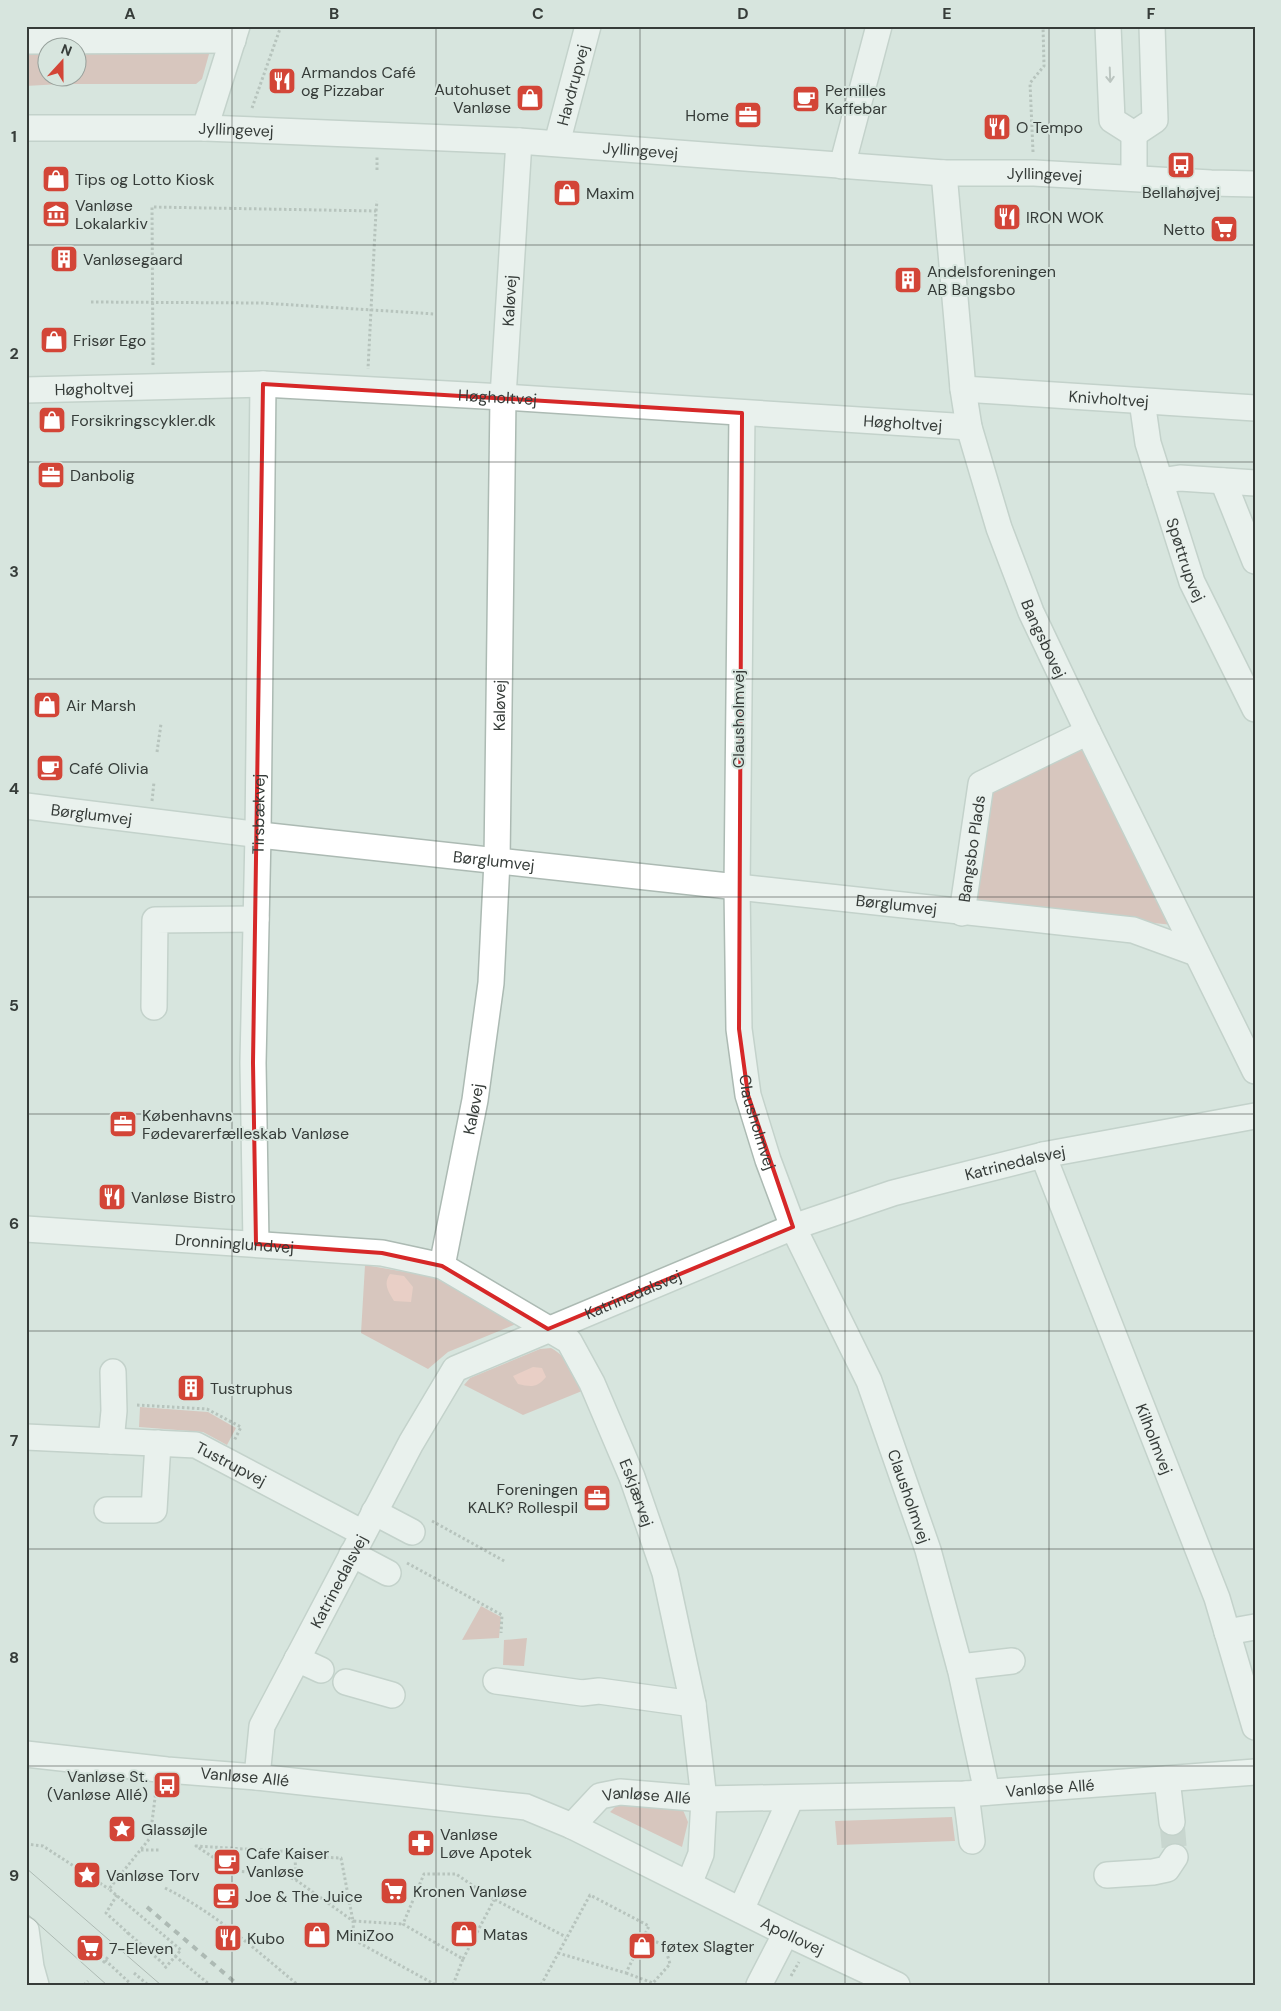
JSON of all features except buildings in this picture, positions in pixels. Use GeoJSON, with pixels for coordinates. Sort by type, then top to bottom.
{"type":"FeatureCollection","features":[{"type":"Feature","properties":{"kind":"street","name":"Havdrupvej"},"geometry":{"type":"LineString","coordinates":[[557,143],[588,26]]}},
{"type":"Feature","properties":{"kind":"street"},"geometry":{"type":"LineString","coordinates":[[842,166],[879,26]]}},
{"type":"Feature","properties":{"kind":"street"},"geometry":{"type":"LineString","coordinates":[[1108,26],[1112,120],[1134,134]]}},
{"type":"Feature","properties":{"kind":"street"},"geometry":{"type":"LineString","coordinates":[[1134,134],[1155,120],[1152,26]]}},
{"type":"Feature","properties":{"kind":"street"},"geometry":{"type":"LineString","coordinates":[[26,41],[235,33],[205,128]]}},
{"type":"Feature","properties":{"kind":"street","name":"Jyllingevej"},"geometry":{"type":"LineString","coordinates":[[26,128],[205,128],[557,143],[842,166],[944,172],[1034,173],[1255,184]]}},
{"type":"Feature","properties":{"kind":"street"},"geometry":{"type":"LineString","coordinates":[[1134,134],[1134,178]]}},
{"type":"Feature","properties":{"kind":"street","name":"Kaløvej"},"geometry":{"type":"LineString","coordinates":[[442,1266],[475,1100],[490,982],[497,861],[503,398],[519,142]]}},
{"type":"Feature","properties":{"kind":"street","name":"Bangsbovej"},"geometry":{"type":"LineString","coordinates":[[944,172],[963,389],[969,427],[999,528],[1028,603],[1088,732],[1255,1071]]}},
{"type":"Feature","properties":{"kind":"street","name":"Høgholtvej"},"geometry":{"type":"LineString","coordinates":[[26,390],[263,384],[969,427]]}},
{"type":"Feature","properties":{"kind":"street","name":"Tirsbækvej"},"geometry":{"type":"LineString","coordinates":[[256,1244],[253,1063],[258,834],[263,384]]}},
{"type":"Feature","properties":{"kind":"street","name":"Knivholtvej"},"geometry":{"type":"LineString","coordinates":[[963,389],[1255,408]]}},
{"type":"Feature","properties":{"kind":"street","name":"Spøttrupvej"},"geometry":{"type":"LineString","coordinates":[[1142,401],[1148,443],[1192,582],[1255,709]]}},
{"type":"Feature","properties":{"kind":"street","name":"Clausholmvej"},"geometry":{"type":"LineString","coordinates":[[742,413],[737,888],[739,1029],[748,1094],[768,1160],[794,1227],[869,1381],[928,1550],[960,1666],[976,1793],[972,1841]]}},
{"type":"Feature","properties":{"kind":"street"},"geometry":{"type":"LineString","coordinates":[[1160,481],[1180,478],[1255,483]]}},
{"type":"Feature","properties":{"kind":"street"},"geometry":{"type":"LineString","coordinates":[[1223,481],[1255,561]]}},
{"type":"Feature","properties":{"kind":"street","name":"Bangsbo Plads"},"geometry":{"type":"LineString","coordinates":[[1088,732],[981,784],[962,913],[1134,930],[1196,953]]}},
{"type":"Feature","properties":{"kind":"street","name":"Børglumvej"},"geometry":{"type":"LineString","coordinates":[[26,806],[962,913]]}},
{"type":"Feature","properties":{"kind":"street"},"geometry":{"type":"LineString","coordinates":[[154,1007],[155,920],[256,919]]}},
{"type":"Feature","properties":{"kind":"street","name":"Katrinedalsvej"},"geometry":{"type":"LineString","coordinates":[[257,1777],[262,1726],[411,1443],[455,1368],[794,1227],[893,1193],[1043,1155],[1255,1116]]}},
{"type":"Feature","properties":{"kind":"street","name":"Kilholmvej"},"geometry":{"type":"LineString","coordinates":[[1043,1155],[1217,1598],[1255,1727]]}},
{"type":"Feature","properties":{"kind":"street","name":"Dronninglundvej"},"geometry":{"type":"LineString","coordinates":[[26,1228],[382,1253],[442,1266]]}},
{"type":"Feature","properties":{"kind":"street","name":"Eskjærvej"},"geometry":{"type":"LineString","coordinates":[[442,1266],[569,1341],[592,1384],[632,1477],[665,1573],[693,1704],[704,1799]]}},
{"type":"Feature","properties":{"kind":"street"},"geometry":{"type":"LineString","coordinates":[[111,1441],[114,1411],[113,1372]]}},
{"type":"Feature","properties":{"kind":"street","name":"Tustrupvej"},"geometry":{"type":"LineString","coordinates":[[26,1437],[196,1445],[363,1533]]}},
{"type":"Feature","properties":{"kind":"street"},"geometry":{"type":"LineString","coordinates":[[108,1510],[154,1510],[158,1443]]}},
{"type":"Feature","properties":{"kind":"street"},"geometry":{"type":"LineString","coordinates":[[363,1533],[412,1532]]}},
{"type":"Feature","properties":{"kind":"street"},"geometry":{"type":"LineString","coordinates":[[363,1533],[388,1573]]}},
{"type":"Feature","properties":{"kind":"street"},"geometry":{"type":"LineString","coordinates":[[1227,1632],[1255,1627]]}},
{"type":"Feature","properties":{"kind":"street"},"geometry":{"type":"LineString","coordinates":[[297,1659],[321,1670]]}},
{"type":"Feature","properties":{"kind":"street"},"geometry":{"type":"LineString","coordinates":[[960,1666],[1012,1661]]}},
{"type":"Feature","properties":{"kind":"street"},"geometry":{"type":"LineString","coordinates":[[496,1681],[582,1693],[599,1691],[693,1704]]}},
{"type":"Feature","properties":{"kind":"street"},"geometry":{"type":"LineString","coordinates":[[346,1682],[392,1694]]}},
{"type":"Feature","properties":{"kind":"street","name":"Vanløse Allé"},"geometry":{"type":"LineString","coordinates":[[26,1754],[526,1807],[572,1826],[600,1796],[620,1792],[704,1799],[976,1793],[1255,1772]]}},
{"type":"Feature","properties":{"kind":"street"},"geometry":{"type":"LineString","coordinates":[[1167,1779],[1172,1822]]}},
{"type":"Feature","properties":{"kind":"street"},"geometry":{"type":"LineString","coordinates":[[740,1910],[791,1798]]}},
{"type":"Feature","properties":{"kind":"street"},"geometry":{"type":"LineString","coordinates":[[689,1884],[701,1854],[704,1799]]}},
{"type":"Feature","properties":{"kind":"street","name":"Apollovej"},"geometry":{"type":"LineString","coordinates":[[572,1826],[786,1933],[897,1985]]}},
{"type":"Feature","properties":{"kind":"street"},"geometry":{"type":"LineString","coordinates":[[1107,1876],[1167,1869],[1175,1858]]}},
{"type":"Feature","properties":{"kind":"street"},"geometry":{"type":"LineString","coordinates":[[26,1930],[32,1979]]}},
{"type":"Feature","properties":{"kind":"street"},"geometry":{"type":"LineString","coordinates":[[745,1985],[763,1977],[786,1933]]}},
{"type":"Feature","properties":{"kind":"path"},"geometry":{"type":"LineString","coordinates":[[244,130],[281,26]]}},
{"type":"Feature","properties":{"kind":"path"},"geometry":{"type":"LineString","coordinates":[[1034,173],[1030,82],[1044,66],[1043,26]]}},
{"type":"Feature","properties":{"kind":"path"},"geometry":{"type":"LineString","coordinates":[[369,343],[377,201]]}},
{"type":"Feature","properties":{"kind":"path"},"geometry":{"type":"LineString","coordinates":[[153,339],[152,207],[376,211]]}},
{"type":"Feature","properties":{"kind":"path"},"geometry":{"type":"LineString","coordinates":[[90,302],[262,303],[435,314]]}},
{"type":"Feature","properties":{"kind":"path"},"geometry":{"type":"LineString","coordinates":[[157,752],[161,724]]}},
{"type":"Feature","properties":{"kind":"path"},"geometry":{"type":"LineString","coordinates":[[137,1404],[208,1409],[241,1427],[224,1460]]}},
{"type":"Feature","properties":{"kind":"path"},"geometry":{"type":"LineString","coordinates":[[412,1532],[421,1516],[506,1562]]}},
{"type":"Feature","properties":{"kind":"path"},"geometry":{"type":"LineString","coordinates":[[388,1573],[397,1558],[502,1615],[501,1633]]}},
{"type":"Feature","properties":{"kind":"path"},"geometry":{"type":"LineString","coordinates":[[109,1889],[150,1838],[158,1769]]}},
{"type":"Feature","properties":{"kind":"path"},"geometry":{"type":"LineString","coordinates":[[26,1844],[43,1846],[109,1889],[181,1950],[165,1968],[126,1935],[106,1913],[116,1895]]}},
{"type":"Feature","properties":{"kind":"path"},"geometry":{"type":"LineString","coordinates":[[296,1880],[295,1856],[293,1852],[196,1846],[234,1871],[282,1874],[296,1880],[354,1921],[403,1924],[464,1959]]}},
{"type":"Feature","properties":{"kind":"path"},"geometry":{"type":"LineString","coordinates":[[140,1850],[159,1850]]}},
{"type":"Feature","properties":{"kind":"path"},"geometry":{"type":"LineString","coordinates":[[295,1856],[341,1858],[354,1921],[354,1940],[436,1985]]}},
{"type":"Feature","properties":{"kind":"path"},"geometry":{"type":"LineString","coordinates":[[403,1924],[424,1874],[456,1874],[494,1900],[566,1937]]}},
{"type":"Feature","properties":{"kind":"path"},"geometry":{"type":"LineString","coordinates":[[165,1888],[190,1900],[251,1945],[298,1985]]}},
{"type":"Feature","properties":{"kind":"path"},"geometry":{"type":"LineString","coordinates":[[540,1985],[590,1895],[649,1926],[626,1974]]}},
{"type":"Feature","properties":{"kind":"path"},"geometry":{"type":"LineString","coordinates":[[453,1985],[494,1900]]}},
{"type":"Feature","properties":{"kind":"path"},"geometry":{"type":"LineString","coordinates":[[558,1953],[653,1984],[670,1964],[665,1948],[644,1935]]}},
{"type":"Feature","properties":{"kind":"path"},"geometry":{"type":"LineString","coordinates":[[175,1956],[210,1985]]}},
{"type":"Feature","properties":{"kind":"path"},"geometry":{"type":"LineString","coordinates":[[105,1960],[132,1985]]}},
{"type":"Feature","properties":{"kind":"path"},"geometry":{"type":"LineString","coordinates":[[134,1973],[148,1985]]}},
{"type":"Feature","properties":{"kind":"path"},"geometry":{"type":"LineString","coordinates":[[84,1985],[88,1981]]}},
{"type":"Feature","properties":{"kind":"highlighted area"},"geometry":{"type":"Polygon","coordinates":[[[263,384],[742,413],[739,1029],[748,1095],[793,1227],[548,1329],[442,1266],[382,1253],[256,1244],[253,1063],[263,384]]]}},
{"type":"Feature","properties":{"kind":"shaded area"},"geometry":{"type":"Polygon","coordinates":[[[211,47],[202,79],[196,84],[88,84],[88,50],[211,47]]]}},
{"type":"Feature","properties":{"kind":"shaded area"},"geometry":{"type":"Polygon","coordinates":[[[38,50],[38,85],[26,86],[26,51],[38,50]]]}},
{"type":"Feature","properties":{"kind":"shaded area"},"geometry":{"type":"Polygon","coordinates":[[[1085,740],[1173,925],[973,905],[986,788],[1085,740]]]}},
{"type":"Feature","properties":{"kind":"shaded area"},"geometry":{"type":"Polygon","coordinates":[[[365,1265],[441,1278],[521,1322],[448,1352],[428,1369],[361,1333],[365,1265]]]}},
{"type":"Feature","properties":{"kind":"shaded area"},"geometry":{"type":"Polygon","coordinates":[[[390,1274],[404,1276],[413,1287],[411,1302],[394,1301],[388,1291],[387,1281],[390,1274]]]}},
{"type":"Feature","properties":{"kind":"shaded area"},"geometry":{"type":"Polygon","coordinates":[[[551,1348],[566,1361],[582,1391],[523,1415],[464,1385],[470,1378],[540,1349],[551,1348]]]}},
{"type":"Feature","properties":{"kind":"shaded area"},"geometry":{"type":"Polygon","coordinates":[[[533,1367],[542,1368],[546,1377],[534,1386],[518,1384],[513,1376],[533,1367]]]}},
{"type":"Feature","properties":{"kind":"shaded area"},"geometry":{"type":"Polygon","coordinates":[[[140,1407],[208,1412],[236,1428],[227,1445],[203,1432],[139,1427],[140,1407]]]}},
{"type":"Feature","properties":{"kind":"shaded area"},"geometry":{"type":"Polygon","coordinates":[[[481,1606],[501,1617],[499,1638],[462,1640],[481,1606]]]}},
{"type":"Feature","properties":{"kind":"shaded area"},"geometry":{"type":"Polygon","coordinates":[[[527,1638],[524,1666],[503,1665],[504,1640],[527,1638]]]}},
{"type":"Feature","properties":{"kind":"shaded area"},"geometry":{"type":"Polygon","coordinates":[[[617,1805],[676,1807],[683,1810],[688,1822],[682,1847],[610,1812],[617,1805]]]}},
{"type":"Feature","properties":{"kind":"shaded area"},"geometry":{"type":"Polygon","coordinates":[[[952,1817],[955,1841],[837,1845],[835,1821],[952,1817]]]}},
{"type":"Feature","properties":{"kind":"tunnel"},"geometry":{"type":"LineString","coordinates":[[1172,1822],[1175,1857]]}},
{"type":"Feature","properties":{"kind":"tram line"},"geometry":{"type":"LineString","coordinates":[[26,1868],[161,1985]]}},
{"type":"Feature","properties":{"kind":"tram line"},"geometry":{"type":"LineString","coordinates":[[26,1913],[107,1985]]}},
{"type":"Feature","properties":{"kind":"railway"},"geometry":{"type":"LineString","coordinates":[[147,1907],[238,1985]]}},
{"type":"Feature","properties":{"kind":"place","name":"Armandos Café og Pizzabar"},"geometry":{"type":"Point","coordinates":[282,81]}},
{"type":"Feature","properties":{"kind":"place","name":"Autohuset Vanløse"},"geometry":{"type":"Point","coordinates":[530,98]}},
{"type":"Feature","properties":{"kind":"place","name":"Pernilles Kaffebar"},"geometry":{"type":"Point","coordinates":[806,99]}},
{"type":"Feature","properties":{"kind":"place","name":"Home"},"geometry":{"type":"Point","coordinates":[748,115]}},
{"type":"Feature","properties":{"kind":"place","name":"O Tempo"},"geometry":{"type":"Point","coordinates":[997,127]}},
{"type":"Feature","properties":{"kind":"place","name":"Bellahøjvej"},"geometry":{"type":"Point","coordinates":[1181,165]}},
{"type":"Feature","properties":{"kind":"place","name":"Tips og Lotto Kiosk"},"geometry":{"type":"Point","coordinates":[56,179]}},
{"type":"Feature","properties":{"kind":"place","name":"Maxim"},"geometry":{"type":"Point","coordinates":[567,193]}},
{"type":"Feature","properties":{"kind":"place","name":"Vanløse Lokalarkiv"},"geometry":{"type":"Point","coordinates":[56,214]}},
{"type":"Feature","properties":{"kind":"place","name":"IRON WOK"},"geometry":{"type":"Point","coordinates":[1007,217]}},
{"type":"Feature","properties":{"kind":"place","name":"Netto"},"geometry":{"type":"Point","coordinates":[1224,229]}},
{"type":"Feature","properties":{"kind":"place","name":"Vanløsegaard"},"geometry":{"type":"Point","coordinates":[64,259]}},
{"type":"Feature","properties":{"kind":"place","name":"Andelsforeningen AB Bangsbo"},"geometry":{"type":"Point","coordinates":[908,280]}},
{"type":"Feature","properties":{"kind":"place","name":"Frisør Ego"},"geometry":{"type":"Point","coordinates":[54,340]}},
{"type":"Feature","properties":{"kind":"place","name":"Forsikringscykler.dk"},"geometry":{"type":"Point","coordinates":[52,420]}},
{"type":"Feature","properties":{"kind":"place","name":"Danbolig"},"geometry":{"type":"Point","coordinates":[51,475]}},
{"type":"Feature","properties":{"kind":"place","name":"Air Marsh"},"geometry":{"type":"Point","coordinates":[47,705]}},
{"type":"Feature","properties":{"kind":"place","name":"Café Olivia"},"geometry":{"type":"Point","coordinates":[50,768]}},
{"type":"Feature","properties":{"kind":"place","name":"Københavns Fødevarerfælleskab Vanløse"},"geometry":{"type":"Point","coordinates":[123,1124]}},
{"type":"Feature","properties":{"kind":"place","name":"Vanløse Bistro"},"geometry":{"type":"Point","coordinates":[112,1197]}},
{"type":"Feature","properties":{"kind":"place","name":"Tustruphus"},"geometry":{"type":"Point","coordinates":[191,1388]}},
{"type":"Feature","properties":{"kind":"place","name":"Foreningen KALK? Rollespil"},"geometry":{"type":"Point","coordinates":[597,1498]}},
{"type":"Feature","properties":{"kind":"place","name":"Vanløse St. (Vanløse Allé)"},"geometry":{"type":"Point","coordinates":[167,1785]}},
{"type":"Feature","properties":{"kind":"place","name":"Glassøjle"},"geometry":{"type":"Point","coordinates":[122,1829]}},
{"type":"Feature","properties":{"kind":"place","name":"Vanløse Løve Apotek"},"geometry":{"type":"Point","coordinates":[421,1843]}},
{"type":"Feature","properties":{"kind":"place","name":"Cafe Kaiser Vanløse"},"geometry":{"type":"Point","coordinates":[227,1862]}},
{"type":"Feature","properties":{"kind":"place","name":"Vanløse Torv"},"geometry":{"type":"Point","coordinates":[87,1875]}},
{"type":"Feature","properties":{"kind":"place","name":"Kronen Vanløse"},"geometry":{"type":"Point","coordinates":[394,1891]}},
{"type":"Feature","properties":{"kind":"place","name":"Joe & The Juice"},"geometry":{"type":"Point","coordinates":[226,1896]}},
{"type":"Feature","properties":{"kind":"place","name":"Matas"},"geometry":{"type":"Point","coordinates":[464,1934]}},
{"type":"Feature","properties":{"kind":"place","name":"MiniZoo"},"geometry":{"type":"Point","coordinates":[317,1935]}},
{"type":"Feature","properties":{"kind":"place","name":"Kubo"},"geometry":{"type":"Point","coordinates":[228,1938]}},
{"type":"Feature","properties":{"kind":"place","name":"føtex Slagter"},"geometry":{"type":"Point","coordinates":[642,1946]}},
{"type":"Feature","properties":{"kind":"place","name":"7-Eleven"},"geometry":{"type":"Point","coordinates":[90,1948]}}]}
